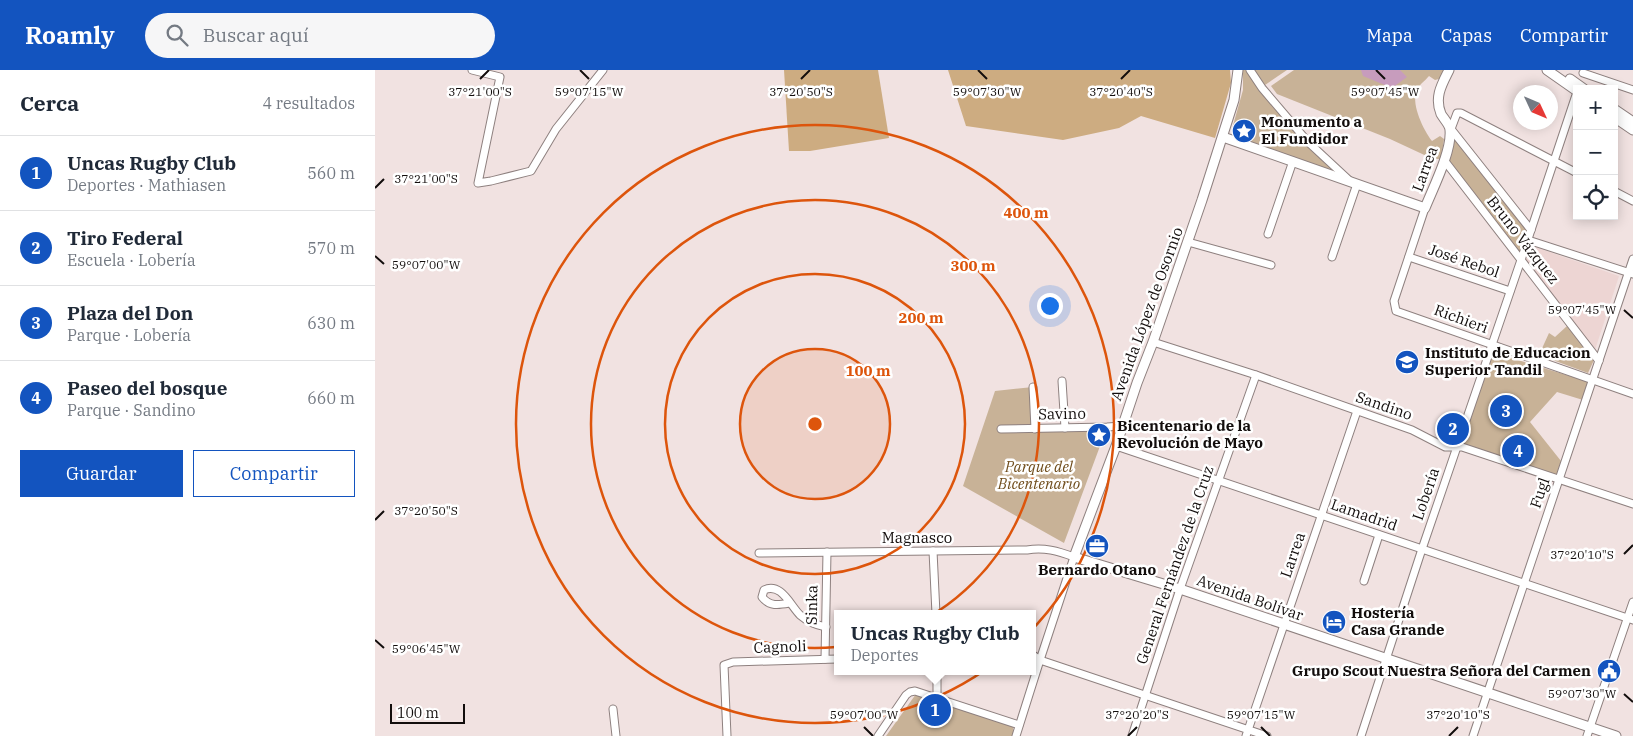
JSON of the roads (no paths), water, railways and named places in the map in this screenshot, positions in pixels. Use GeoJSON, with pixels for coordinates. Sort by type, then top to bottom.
{"type":"FeatureCollection","features":[{"type":"Feature","properties":{"kind":"main road","name":"Avenida López de Osornio"},"geometry":{"type":"LineString","coordinates":[[1074,557],[1116,446],[1188,242],[1234,100],[1238,70]]}},
{"type":"Feature","properties":{"kind":"main road"},"geometry":{"type":"LineString","coordinates":[[1449,70],[1438,97],[1441,113],[1451,129]]}},
{"type":"Feature","properties":{"kind":"main road"},"geometry":{"type":"LineString","coordinates":[[1547,70],[1573,85]]}},
{"type":"Feature","properties":{"kind":"main road"},"geometry":{"type":"LineString","coordinates":[[1557,70],[1574,85]]}},
{"type":"Feature","properties":{"kind":"main road"},"geometry":{"type":"LineString","coordinates":[[1618,112],[1633,122]]}},
{"type":"Feature","properties":{"kind":"main road"},"geometry":{"type":"LineString","coordinates":[[1618,120],[1633,130]]}},
{"type":"Feature","properties":{"kind":"main road","name":"Larrea"},"geometry":{"type":"LineString","coordinates":[[1425,208],[1444,160],[1451,129]]}},
{"type":"Feature","properties":{"kind":"main road"},"geometry":{"type":"LineString","coordinates":[[1223,137],[1425,208]]}},
{"type":"Feature","properties":{"kind":"main road","name":"Avenida Bolívar"},"geometry":{"type":"LineString","coordinates":[[1074,557],[1180,589],[1284,624],[1487,693],[1589,732],[1616,736]]}},
{"type":"Feature","properties":{"kind":"street"},"geometry":{"type":"LineString","coordinates":[[472,70],[500,77],[478,182],[491,181],[531,171],[556,129],[603,70]]}},
{"type":"Feature","properties":{"kind":"street"},"geometry":{"type":"LineString","coordinates":[[1250,70],[1261,88],[1308,142],[1354,183],[1332,257]]}},
{"type":"Feature","properties":{"kind":"street"},"geometry":{"type":"LineString","coordinates":[[1584,72],[1633,90]]}},
{"type":"Feature","properties":{"kind":"street","name":"Lobería"},"geometry":{"type":"LineString","coordinates":[[1580,85],[1584,72]]}},
{"type":"Feature","properties":{"kind":"street","name":"Lobería"},"geometry":{"type":"LineString","coordinates":[[1361,736],[1422,549],[1573,106]]}},
{"type":"Feature","properties":{"kind":"street"},"geometry":{"type":"LineString","coordinates":[[1451,129],[1455,116],[1461,113],[1573,171]]}},
{"type":"Feature","properties":{"kind":"street","name":"Bruno Vázquez"},"geometry":{"type":"LineString","coordinates":[[1451,129],[1531,230]]}},
{"type":"Feature","properties":{"kind":"street","name":"Bruno Vázquez"},"geometry":{"type":"LineString","coordinates":[[1444,160],[1599,361]]}},
{"type":"Feature","properties":{"kind":"street"},"geometry":{"type":"LineString","coordinates":[[1268,234],[1293,161]]}},
{"type":"Feature","properties":{"kind":"street"},"geometry":{"type":"LineString","coordinates":[[1618,194],[1633,201]]}},
{"type":"Feature","properties":{"kind":"street","name":"Larrea"},"geometry":{"type":"LineString","coordinates":[[1394,307],[1394,301],[1425,208]]}},
{"type":"Feature","properties":{"kind":"street"},"geometry":{"type":"LineString","coordinates":[[1528,240],[1631,273]]}},
{"type":"Feature","properties":{"kind":"street"},"geometry":{"type":"LineString","coordinates":[[1188,242],[1271,265]]}},
{"type":"Feature","properties":{"kind":"street","name":"José Rebol"},"geometry":{"type":"LineString","coordinates":[[1409,257],[1510,291]]}},
{"type":"Feature","properties":{"kind":"street","name":"Fugl"},"geometry":{"type":"LineString","coordinates":[[1473,736],[1592,380],[1631,273],[1633,259]]}},
{"type":"Feature","properties":{"kind":"street","name":"Richieri"},"geometry":{"type":"LineString","coordinates":[[1394,307],[1396,311],[1633,394]]}},
{"type":"Feature","properties":{"kind":"street","name":"Sandino"},"geometry":{"type":"LineString","coordinates":[[1153,342],[1256,375],[1412,430],[1445,447],[1457,447],[1633,504]]}},
{"type":"Feature","properties":{"kind":"street","name":"General Fernández de la Cruz"},"geometry":{"type":"LineString","coordinates":[[1132,736],[1180,589],[1256,375]]}},
{"type":"Feature","properties":{"kind":"street"},"geometry":{"type":"LineString","coordinates":[[1062,381],[1065,428]]}},
{"type":"Feature","properties":{"kind":"street"},"geometry":{"type":"LineString","coordinates":[[1033,387],[1035,428]]}},
{"type":"Feature","properties":{"kind":"street","name":"Larrea"},"geometry":{"type":"LineString","coordinates":[[1247,733],[1357,411]]}},
{"type":"Feature","properties":{"kind":"street","name":"Savino"},"geometry":{"type":"LineString","coordinates":[[1001,429],[1122,426]]}},
{"type":"Feature","properties":{"kind":"street","name":"Lamadrid"},"geometry":{"type":"LineString","coordinates":[[1116,446],[1630,619]]}},
{"type":"Feature","properties":{"kind":"street"},"geometry":{"type":"LineString","coordinates":[[1364,581],[1379,535]]}},
{"type":"Feature","properties":{"kind":"street","name":"Magnasco"},"geometry":{"type":"LineString","coordinates":[[759,553],[1047,549],[1074,557]]}},
{"type":"Feature","properties":{"kind":"street"},"geometry":{"type":"LineString","coordinates":[[933,551],[936,610]]}},
{"type":"Feature","properties":{"kind":"street","name":"Sinka"},"geometry":{"type":"LineString","coordinates":[[825,659],[827,552]]}},
{"type":"Feature","properties":{"kind":"street","name":"Avenida López de Osornio"},"geometry":{"type":"LineString","coordinates":[[1036,672],[1074,557]]}},
{"type":"Feature","properties":{"kind":"street"},"geometry":{"type":"LineString","coordinates":[[1589,732],[1630,619],[1633,602]]}},
{"type":"Feature","properties":{"kind":"street"},"geometry":{"type":"LineString","coordinates":[[790,603],[808,621],[826,627]]}},
{"type":"Feature","properties":{"kind":"street"},"geometry":{"type":"LineString","coordinates":[[1036,657],[1247,733],[1267,736]]}},
{"type":"Feature","properties":{"kind":"street","name":"Cagnoli"},"geometry":{"type":"LineString","coordinates":[[727,736],[724,665],[733,662],[834,659]]}},
{"type":"Feature","properties":{"kind":"street"},"geometry":{"type":"LineString","coordinates":[[937,675],[937,697]]}},
{"type":"Feature","properties":{"kind":"street","name":"Avenida López de Osornio"},"geometry":{"type":"LineString","coordinates":[[1016,736],[1035,675]]}},
{"type":"Feature","properties":{"kind":"street"},"geometry":{"type":"LineString","coordinates":[[879,736],[910,692],[915,691],[1019,725]]}},
{"type":"Feature","properties":{"kind":"street"},"geometry":{"type":"LineString","coordinates":[[613,709],[616,736]]}},
{"type":"Feature","properties":{"kind":"place","name":"Monumento a El Fundidor"},"geometry":{"type":"Point","coordinates":[1244,131]}},
{"type":"Feature","properties":{"kind":"place","name":"Instituto de Educacion Superior Tandil"},"geometry":{"type":"Point","coordinates":[1407,362]}},
{"type":"Feature","properties":{"kind":"place","name":"Plaza del Don"},"geometry":{"type":"Point","coordinates":[1506,411]}},
{"type":"Feature","properties":{"kind":"place","name":"Tiro Federal"},"geometry":{"type":"Point","coordinates":[1453,429]}},
{"type":"Feature","properties":{"kind":"place","name":"Bicentenario de la Revolución de Mayo"},"geometry":{"type":"Point","coordinates":[1099,435]}},
{"type":"Feature","properties":{"kind":"place","name":"Paseo del bosque"},"geometry":{"type":"Point","coordinates":[1518,451]}},
{"type":"Feature","properties":{"kind":"place","name":"Bernardo Otano"},"geometry":{"type":"Point","coordinates":[1097,546]}},
{"type":"Feature","properties":{"kind":"place","name":"Hostería Casa Grande"},"geometry":{"type":"Point","coordinates":[1334,622]}},
{"type":"Feature","properties":{"kind":"place","name":"Grupo Scout Nuestra Señora del Carmen"},"geometry":{"type":"Point","coordinates":[1609,671]}},
{"type":"Feature","properties":{"kind":"place","name":"Uncas Rugby Club"},"geometry":{"type":"Point","coordinates":[935,710]}},
{"type":"Feature","properties":{"kind":"park label","name":"Parque del Bicentenario"},"geometry":{"type":"Point","coordinates":[1039,476]}}]}
